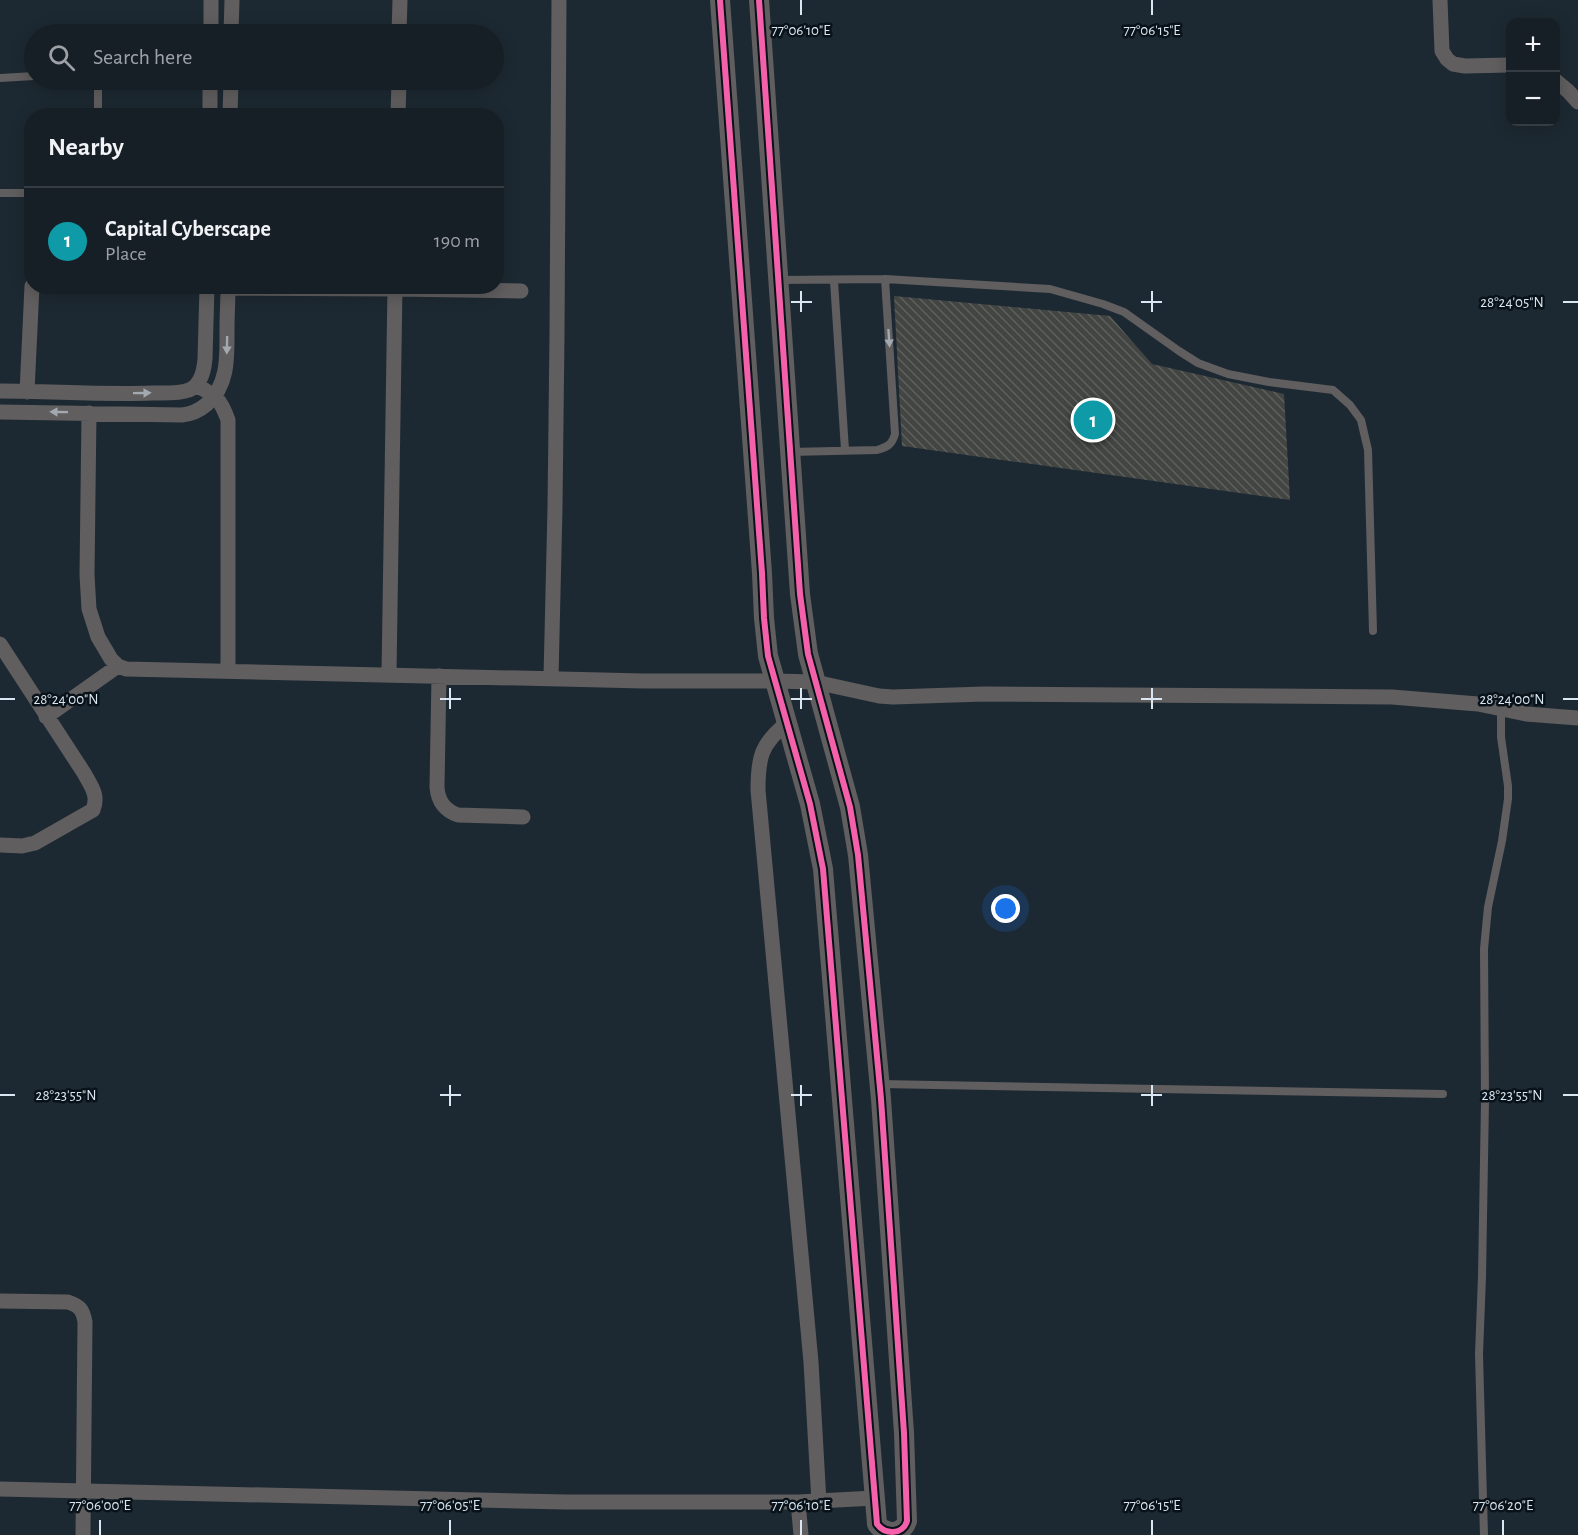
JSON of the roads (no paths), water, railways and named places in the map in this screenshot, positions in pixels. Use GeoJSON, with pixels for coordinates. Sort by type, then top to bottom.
{"type":"FeatureCollection","features":[{"type":"Feature","properties":{"kind":"street"},"geometry":{"type":"LineString","coordinates":[[211,24],[212,0]]}},
{"type":"Feature","properties":{"kind":"street"},"geometry":{"type":"LineString","coordinates":[[231,24],[232,0]]}},
{"type":"Feature","properties":{"kind":"street"},"geometry":{"type":"LineString","coordinates":[[399,24],[400,0]]}},
{"type":"Feature","properties":{"kind":"street"},"geometry":{"type":"LineString","coordinates":[[551,678],[557,369],[559,0]]}},
{"type":"Feature","properties":{"kind":"street"},"geometry":{"type":"LineString","coordinates":[[720,0],[768,656],[817,834],[825,888],[877,1524],[881,1530],[896,1533],[905,1527],[907,1521],[904,1432],[880,1084],[854,828],[840,768],[808,654],[800,594],[759,0]]}},
{"type":"Feature","properties":{"kind":"street"},"geometry":{"type":"LineString","coordinates":[[1440,0],[1442,51],[1447,59],[1453,64],[1465,66],[1506,65]]}},
{"type":"Feature","properties":{"kind":"street"},"geometry":{"type":"LineString","coordinates":[[1560,84],[1578,102]]}},
{"type":"Feature","properties":{"kind":"street"},"geometry":{"type":"LineString","coordinates":[[210,90],[210,108]]}},
{"type":"Feature","properties":{"kind":"street"},"geometry":{"type":"LineString","coordinates":[[230,108],[231,90]]}},
{"type":"Feature","properties":{"kind":"street"},"geometry":{"type":"LineString","coordinates":[[398,108],[399,90]]}},
{"type":"Feature","properties":{"kind":"street"},"geometry":{"type":"LineString","coordinates":[[504,291],[521,291]]}},
{"type":"Feature","properties":{"kind":"street"},"geometry":{"type":"LineString","coordinates":[[27,392],[32,294]]}},
{"type":"Feature","properties":{"kind":"street"},"geometry":{"type":"LineString","coordinates":[[0,392],[140,394],[190,390],[196,385],[206,359],[207,294]]}},
{"type":"Feature","properties":{"kind":"street"},"geometry":{"type":"LineString","coordinates":[[0,412],[189,414],[199,410],[207,405],[221,386],[226,361],[228,294]]}},
{"type":"Feature","properties":{"kind":"street"},"geometry":{"type":"LineString","coordinates":[[388,674],[395,294]]}},
{"type":"Feature","properties":{"kind":"street"},"geometry":{"type":"LineString","coordinates":[[196,385],[216,395],[228,420],[228,671]]}},
{"type":"Feature","properties":{"kind":"street"},"geometry":{"type":"LineString","coordinates":[[89,413],[87,596],[92,622],[111,659],[118,666],[126,669],[644,681],[815,682],[893,697],[984,694],[1392,697],[1457,702],[1533,715],[1578,718]]}},
{"type":"Feature","properties":{"kind":"street"},"geometry":{"type":"LineString","coordinates":[[0,644],[94,791],[96,803],[93,810],[35,843],[22,846],[0,845]]}},
{"type":"Feature","properties":{"kind":"street"},"geometry":{"type":"LineString","coordinates":[[46,717],[118,666]]}},
{"type":"Feature","properties":{"kind":"street"},"geometry":{"type":"LineString","coordinates":[[439,676],[437,787],[441,803],[450,812],[458,815],[523,817]]}},
{"type":"Feature","properties":{"kind":"street"},"geometry":{"type":"LineString","coordinates":[[787,723],[766,743],[758,774],[758,798],[811,1362],[819,1502]]}},
{"type":"Feature","properties":{"kind":"street"},"geometry":{"type":"LineString","coordinates":[[0,1301],[68,1302],[81,1308],[85,1322],[83,1535]]}},
{"type":"Feature","properties":{"kind":"street"},"geometry":{"type":"LineString","coordinates":[[0,1489],[566,1502],[819,1502],[875,1498]]}},
{"type":"Feature","properties":{"kind":"street"},"geometry":{"type":"LineString","coordinates":[[798,1502],[801,1535]]}},
{"type":"Feature","properties":{"kind":"lane"},"geometry":{"type":"LineString","coordinates":[[0,78],[24,77]]}},
{"type":"Feature","properties":{"kind":"lane"},"geometry":{"type":"LineString","coordinates":[[98,90],[98,108]]}},
{"type":"Feature","properties":{"kind":"lane"},"geometry":{"type":"LineString","coordinates":[[0,193],[24,193]]}},
{"type":"Feature","properties":{"kind":"lane"},"geometry":{"type":"LineString","coordinates":[[779,280],[885,279],[1050,289],[1124,312],[1198,363],[1228,374],[1333,390],[1350,405],[1361,420],[1368,450],[1373,631]]}},
{"type":"Feature","properties":{"kind":"lane"},"geometry":{"type":"LineString","coordinates":[[790,452],[877,450],[888,447],[893,442],[895,434],[885,279]]}},
{"type":"Feature","properties":{"kind":"lane"},"geometry":{"type":"LineString","coordinates":[[834,280],[845,450]]}},
{"type":"Feature","properties":{"kind":"lane"},"geometry":{"type":"LineString","coordinates":[[1484,1535],[1479,1354],[1485,1101],[1485,949],[1488,907],[1508,799],[1501,737],[1501,708]]}},
{"type":"Feature","properties":{"kind":"lane"},"geometry":{"type":"LineString","coordinates":[[880,1084],[1443,1094]]}},
{"type":"Feature","properties":{"kind":"place","name":"Capital Cyberscape"},"geometry":{"type":"Point","coordinates":[1093,420]}}]}
